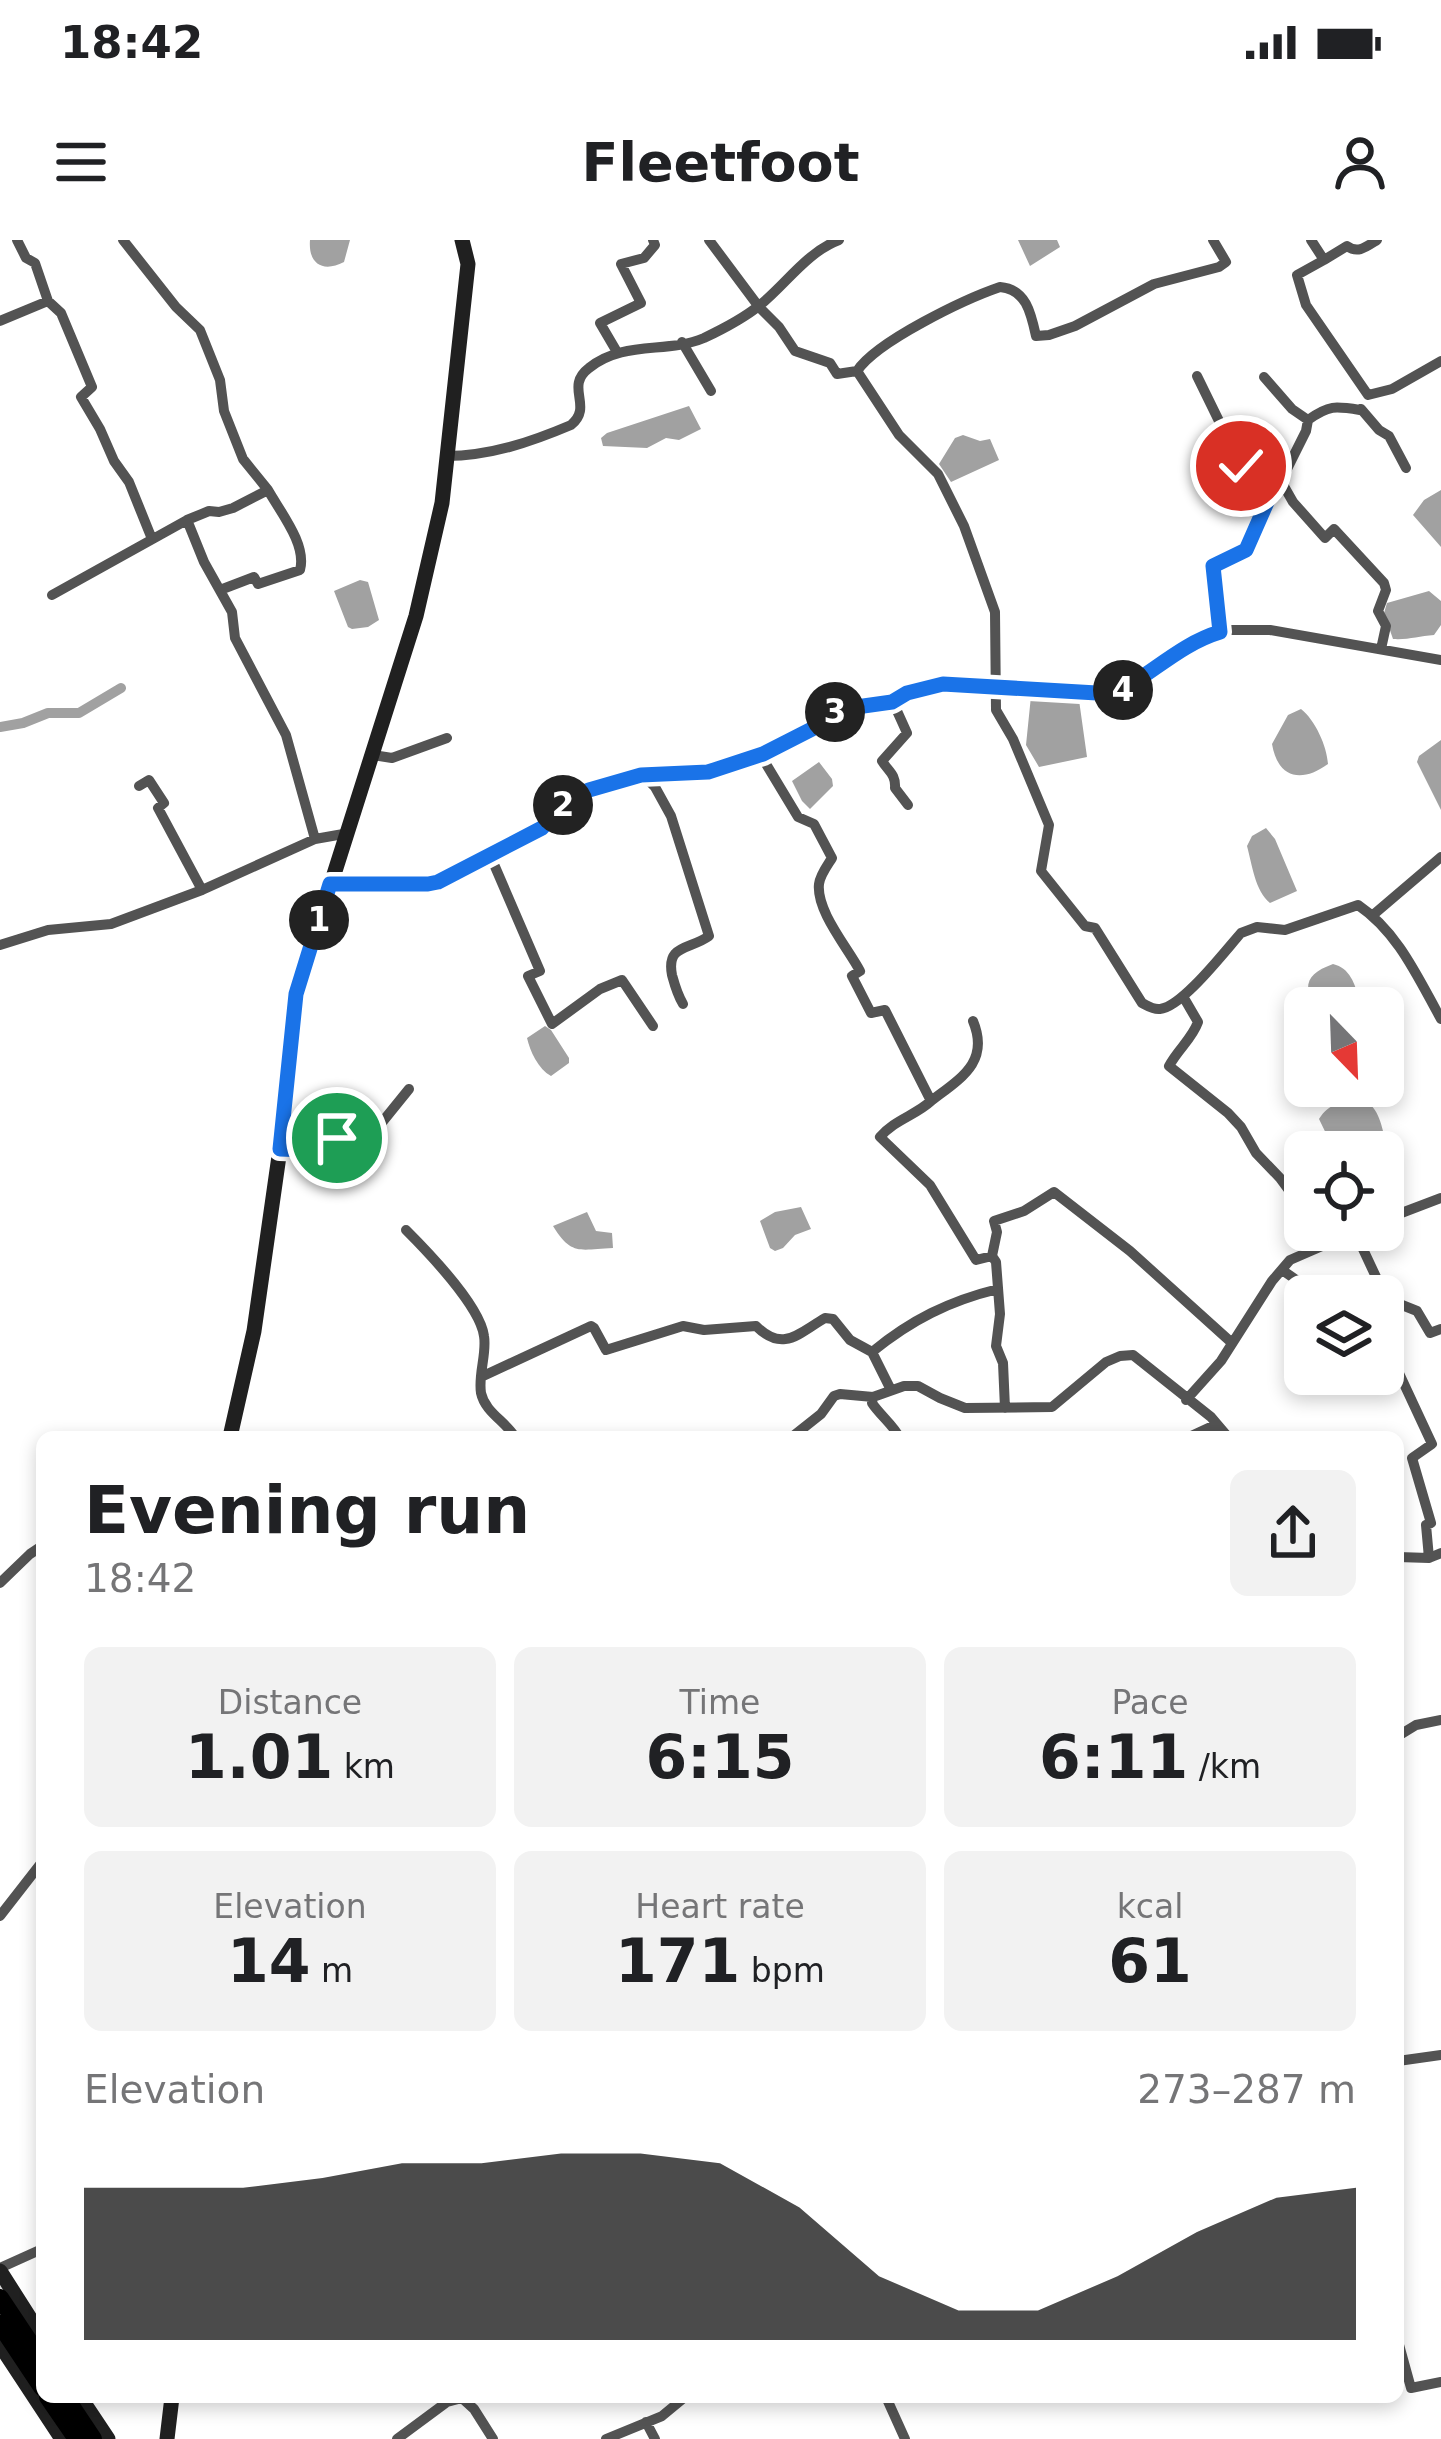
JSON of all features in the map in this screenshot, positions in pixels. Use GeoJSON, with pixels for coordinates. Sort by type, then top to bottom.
{"type":"FeatureCollection","features":[{"type":"Feature","properties":{"kind":"highway"},"geometry":{"type":"LineString","coordinates":[[0,2298],[36,2352]]}},
{"type":"Feature","properties":{"kind":"highway"},"geometry":{"type":"LineString","coordinates":[[0,2324],[36,2378]]}},
{"type":"Feature","properties":{"kind":"highway"},"geometry":{"type":"LineString","coordinates":[[52,2403],[76,2439]]}},
{"type":"Feature","properties":{"kind":"highway"},"geometry":{"type":"LineString","coordinates":[[69,2403],[93,2439]]}},
{"type":"Feature","properties":{"kind":"main road"},"geometry":{"type":"LineString","coordinates":[[231,1431],[254,1331],[296,994],[416,616],[442,502],[468,264],[462,240]]}},
{"type":"Feature","properties":{"kind":"main road"},"geometry":{"type":"LineString","coordinates":[[0,2269],[36,2327]]}},
{"type":"Feature","properties":{"kind":"main road"},"geometry":{"type":"LineString","coordinates":[[0,2345],[36,2400]]}},
{"type":"Feature","properties":{"kind":"main road"},"geometry":{"type":"LineString","coordinates":[[38,2403],[62,2439]]}},
{"type":"Feature","properties":{"kind":"main road"},"geometry":{"type":"LineString","coordinates":[[84,2403],[108,2439]]}},
{"type":"Feature","properties":{"kind":"main road"},"geometry":{"type":"LineString","coordinates":[[167,2439],[171,2403]]}},
{"type":"Feature","properties":{"kind":"street"},"geometry":{"type":"LineString","coordinates":[[17,240],[26,258],[35,263],[48,301],[61,313],[92,387],[81,397],[129,482],[152,539]]}},
{"type":"Feature","properties":{"kind":"street"},"geometry":{"type":"LineString","coordinates":[[123,240],[200,331],[243,459],[268,490],[301,551],[302,568],[258,584],[254,578],[220,590]]}},
{"type":"Feature","properties":{"kind":"street"},"geometry":{"type":"LineString","coordinates":[[617,352],[600,323],[641,303],[621,264],[644,258],[655,245],[653,240]]}},
{"type":"Feature","properties":{"kind":"street"},"geometry":{"type":"LineString","coordinates":[[709,240],[796,351],[830,363],[838,374],[857,370],[864,360],[954,305],[1000,286],[1020,293],[1036,336],[1059,332],[1154,284],[1219,267],[1226,262],[1213,240]]}},
{"type":"Feature","properties":{"kind":"street"},"geometry":{"type":"LineString","coordinates":[[810,240],[816,253]]}},
{"type":"Feature","properties":{"kind":"street"},"geometry":{"type":"LineString","coordinates":[[446,456],[508,448],[572,425],[582,410],[577,387],[582,374],[617,352],[707,336],[759,307],[824,246],[839,240]]}},
{"type":"Feature","properties":{"kind":"street"},"geometry":{"type":"LineString","coordinates":[[1311,240],[1324,260]]}},
{"type":"Feature","properties":{"kind":"street"},"geometry":{"type":"LineString","coordinates":[[1368,395],[1306,305],[1297,275],[1347,246],[1361,250],[1377,240]]}},
{"type":"Feature","properties":{"kind":"street"},"geometry":{"type":"LineString","coordinates":[[0,321],[48,301]]}},
{"type":"Feature","properties":{"kind":"street"},"geometry":{"type":"LineString","coordinates":[[682,342],[711,392]]}},
{"type":"Feature","properties":{"kind":"street"},"geometry":{"type":"LineString","coordinates":[[1360,410],[1368,395],[1392,389],[1441,361]]}},
{"type":"Feature","properties":{"kind":"street"},"geometry":{"type":"LineString","coordinates":[[857,370],[899,435],[938,474],[964,526],[995,613],[996,710],[1049,825],[1041,871],[1085,926],[1095,928],[1142,1003],[1163,1009],[1184,998],[1221,954],[1250,929],[1285,931],[1358,904],[1373,915],[1403,953],[1441,1019]]}},
{"type":"Feature","properties":{"kind":"street"},"geometry":{"type":"LineString","coordinates":[[1197,376],[1241,466],[1268,500],[1246,550],[1213,566],[1220,632]]}},
{"type":"Feature","properties":{"kind":"street"},"geometry":{"type":"LineString","coordinates":[[1264,377],[1308,420]]}},
{"type":"Feature","properties":{"kind":"street"},"geometry":{"type":"LineString","coordinates":[[1381,649],[1386,626],[1378,611],[1384,584],[1334,529],[1325,538],[1281,481],[1308,420],[1336,406],[1360,410],[1389,436],[1406,468]]}},
{"type":"Feature","properties":{"kind":"street"},"geometry":{"type":"LineString","coordinates":[[52,595],[188,520],[233,508],[268,490]]}},
{"type":"Feature","properties":{"kind":"street"},"geometry":{"type":"LineString","coordinates":[[188,520],[204,562],[232,612],[235,638],[286,735],[315,839]]}},
{"type":"Feature","properties":{"kind":"street"},"geometry":{"type":"LineString","coordinates":[[330,884],[428,884],[542,828],[566,802],[589,790],[641,775],[708,772],[763,754],[832,713],[892,702],[928,686],[1114,694],[1192,642],[1220,632],[1270,630],[1441,660]]}},
{"type":"Feature","properties":{"kind":"street"},"geometry":{"type":"LineString","coordinates":[[892,702],[907,734],[883,760],[908,805]]}},
{"type":"Feature","properties":{"kind":"street"},"geometry":{"type":"LineString","coordinates":[[373,755],[392,758],[447,738]]}},
{"type":"Feature","properties":{"kind":"street"},"geometry":{"type":"LineString","coordinates":[[763,754],[799,817],[814,824],[832,858],[818,891],[833,932],[860,971],[852,976],[871,1013],[884,1010],[931,1101]]}},
{"type":"Feature","properties":{"kind":"street"},"geometry":{"type":"LineString","coordinates":[[641,775],[655,787],[671,816],[710,936],[674,953],[670,960],[682,1004]]}},
{"type":"Feature","properties":{"kind":"street"},"geometry":{"type":"LineString","coordinates":[[139,786],[148,780],[164,802],[158,808],[202,890]]}},
{"type":"Feature","properties":{"kind":"street"},"geometry":{"type":"LineString","coordinates":[[0,945],[48,930],[111,924],[202,890],[315,839],[349,833]]}},
{"type":"Feature","properties":{"kind":"street"},"geometry":{"type":"LineString","coordinates":[[490,855],[539,971],[528,976],[552,1024],[600,988],[622,980],[653,1026]]}},
{"type":"Feature","properties":{"kind":"street"},"geometry":{"type":"LineString","coordinates":[[1373,915],[1441,857]]}},
{"type":"Feature","properties":{"kind":"street"},"geometry":{"type":"LineString","coordinates":[[1184,998],[1198,1022],[1169,1066],[1228,1113],[1284,1183]]}},
{"type":"Feature","properties":{"kind":"street"},"geometry":{"type":"LineString","coordinates":[[973,1021],[980,1038],[972,1065],[923,1108],[880,1137],[930,1185],[976,1260],[992,1256]]}},
{"type":"Feature","properties":{"kind":"street"},"geometry":{"type":"LineString","coordinates":[[280,1149],[305,1150],[341,1133],[375,1131],[409,1089]]}},
{"type":"Feature","properties":{"kind":"street"},"geometry":{"type":"LineString","coordinates":[[1005,1408],[1003,1363],[996,1346],[1000,1314],[992,1256],[997,1232],[994,1221],[1024,1211],[1054,1192],[1130,1251],[1232,1343]]}},
{"type":"Feature","properties":{"kind":"street"},"geometry":{"type":"LineString","coordinates":[[1404,1212],[1441,1198]]}},
{"type":"Feature","properties":{"kind":"street"},"geometry":{"type":"LineString","coordinates":[[406,1230],[443,1268],[484,1332],[481,1392],[488,1409],[511,1431]]}},
{"type":"Feature","properties":{"kind":"street"},"geometry":{"type":"LineString","coordinates":[[1186,1400],[1221,1361],[1290,1260],[1310,1251]]}},
{"type":"Feature","properties":{"kind":"street"},"geometry":{"type":"LineString","coordinates":[[1366,1251],[1391,1309],[1402,1305],[1418,1311],[1430,1333],[1441,1329]]}},
{"type":"Feature","properties":{"kind":"street"},"geometry":{"type":"LineString","coordinates":[[1282,1270],[1289,1275]]}},
{"type":"Feature","properties":{"kind":"street"},"geometry":{"type":"LineString","coordinates":[[872,1352],[926,1314],[998,1289]]}},
{"type":"Feature","properties":{"kind":"street"},"geometry":{"type":"LineString","coordinates":[[481,1377],[590,1326],[606,1351],[683,1326],[704,1330],[756,1326],[777,1341],[825,1318],[833,1319],[850,1340],[872,1352],[892,1390]]}},
{"type":"Feature","properties":{"kind":"street"},"geometry":{"type":"LineString","coordinates":[[800,1431],[834,1396],[873,1397],[904,1386],[918,1386],[965,1408],[1052,1407],[1120,1355],[1141,1360],[1223,1431]]}},
{"type":"Feature","properties":{"kind":"street"},"geometry":{"type":"LineString","coordinates":[[1404,1384],[1432,1444],[1412,1458],[1435,1555],[1404,1557]]}},
{"type":"Feature","properties":{"kind":"street"},"geometry":{"type":"LineString","coordinates":[[873,1397],[872,1403],[894,1431]]}},
{"type":"Feature","properties":{"kind":"street"},"geometry":{"type":"LineString","coordinates":[[1202,1431],[1217,1424]]}},
{"type":"Feature","properties":{"kind":"street"},"geometry":{"type":"LineString","coordinates":[[0,1583],[36,1550]]}},
{"type":"Feature","properties":{"kind":"street"},"geometry":{"type":"LineString","coordinates":[[1404,1732],[1441,1720]]}},
{"type":"Feature","properties":{"kind":"street"},"geometry":{"type":"LineString","coordinates":[[0,1916],[36,1870]]}},
{"type":"Feature","properties":{"kind":"street"},"geometry":{"type":"LineString","coordinates":[[1404,2060],[1441,2055]]}},
{"type":"Feature","properties":{"kind":"street"},"geometry":{"type":"LineString","coordinates":[[0,2269],[36,2252]]}},
{"type":"Feature","properties":{"kind":"street"},"geometry":{"type":"LineString","coordinates":[[1404,2363],[1411,2388],[1441,2382]]}},
{"type":"Feature","properties":{"kind":"street"},"geometry":{"type":"LineString","coordinates":[[397,2439],[446,2403]]}},
{"type":"Feature","properties":{"kind":"street"},"geometry":{"type":"LineString","coordinates":[[468,2403],[493,2439]]}},
{"type":"Feature","properties":{"kind":"street"},"geometry":{"type":"LineString","coordinates":[[606,2439],[662,2416],[678,2403]]}},
{"type":"Feature","properties":{"kind":"street"},"geometry":{"type":"LineString","coordinates":[[889,2403],[905,2439]]}},
{"type":"Feature","properties":{"kind":"street"},"geometry":{"type":"LineString","coordinates":[[646,2422],[655,2439]]}},
{"type":"Feature","properties":{"kind":"shaded area"},"geometry":{"type":"Polygon","coordinates":[[[310,240],[350,240],[344,262],[330,267],[318,264],[310,240]]]}},
{"type":"Feature","properties":{"kind":"shaded area"},"geometry":{"type":"Polygon","coordinates":[[[1018,240],[1057,240],[1060,247],[1030,266],[1018,240]]]}},
{"type":"Feature","properties":{"kind":"shaded area"},"geometry":{"type":"Polygon","coordinates":[[[689,406],[701,429],[679,440],[666,438],[647,448],[603,446],[601,438],[607,433],[689,406]]]}},
{"type":"Feature","properties":{"kind":"shaded area"},"geometry":{"type":"Polygon","coordinates":[[[955,438],[990,439],[999,460],[951,482],[939,464],[955,438]]]}},
{"type":"Feature","properties":{"kind":"shaded area"},"geometry":{"type":"Polygon","coordinates":[[[1441,490],[1441,547],[1413,515],[1424,500],[1441,490]]]}},
{"type":"Feature","properties":{"kind":"shaded area"},"geometry":{"type":"Polygon","coordinates":[[[360,580],[368,582],[379,620],[352,629],[334,591],[360,580]]]}},
{"type":"Feature","properties":{"kind":"shaded area"},"geometry":{"type":"Polygon","coordinates":[[[1429,591],[1441,601],[1441,625],[1434,635],[1393,639],[1384,613],[1387,603],[1429,591]]]}},
{"type":"Feature","properties":{"kind":"shaded area"},"geometry":{"type":"Polygon","coordinates":[[[1031,696],[1079,700],[1087,757],[1039,767],[1026,745],[1031,696]]]}},
{"type":"Feature","properties":{"kind":"shaded area"},"geometry":{"type":"Polygon","coordinates":[[[1301,709],[1319,734],[1328,764],[1300,775],[1280,765],[1272,744],[1288,715],[1301,709]]]}},
{"type":"Feature","properties":{"kind":"shaded area"},"geometry":{"type":"Polygon","coordinates":[[[1441,740],[1441,810],[1417,762],[1441,740]]]}},
{"type":"Feature","properties":{"kind":"shaded area"},"geometry":{"type":"Polygon","coordinates":[[[819,762],[833,786],[810,809],[792,781],[819,762]]]}},
{"type":"Feature","properties":{"kind":"shaded area"},"geometry":{"type":"Polygon","coordinates":[[[1266,828],[1297,891],[1270,903],[1257,884],[1247,846],[1252,836],[1266,828]]]}},
{"type":"Feature","properties":{"kind":"shaded area"},"geometry":{"type":"Polygon","coordinates":[[[1333,964],[1348,973],[1355,987],[1309,987],[1318,971],[1333,964]]]}},
{"type":"Feature","properties":{"kind":"shaded area"},"geometry":{"type":"Polygon","coordinates":[[[545,1026],[569,1058],[551,1076],[535,1059],[527,1038],[545,1026]]]}},
{"type":"Feature","properties":{"kind":"shaded area"},"geometry":{"type":"Polygon","coordinates":[[[1372,1107],[1383,1131],[1325,1131],[1319,1119],[1327,1109],[1372,1107]]]}},
{"type":"Feature","properties":{"kind":"shaded area"},"geometry":{"type":"Polygon","coordinates":[[[801,1207],[811,1229],[795,1235],[783,1248],[770,1248],[760,1221],[775,1212],[801,1207]]]}},
{"type":"Feature","properties":{"kind":"shaded area"},"geometry":{"type":"Polygon","coordinates":[[[587,1212],[596,1231],[612,1233],[613,1248],[572,1247],[553,1226],[587,1212]]]}},
{"type":"Feature","properties":{"kind":"waterway"},"geometry":{"type":"LineString","coordinates":[[0,727],[48,713],[79,713],[121,688]]}},
{"type":"Feature","properties":{"kind":"route"},"geometry":{"type":"LineString","coordinates":[[337,1138],[305,1150],[280,1149],[296,994],[330,884],[438,882],[542,828],[566,802],[589,790],[641,775],[708,772],[763,754],[842,709],[892,702],[928,686],[1114,694],[1192,642],[1220,632],[1213,566],[1246,550],[1268,500],[1241,466]]}}]}
